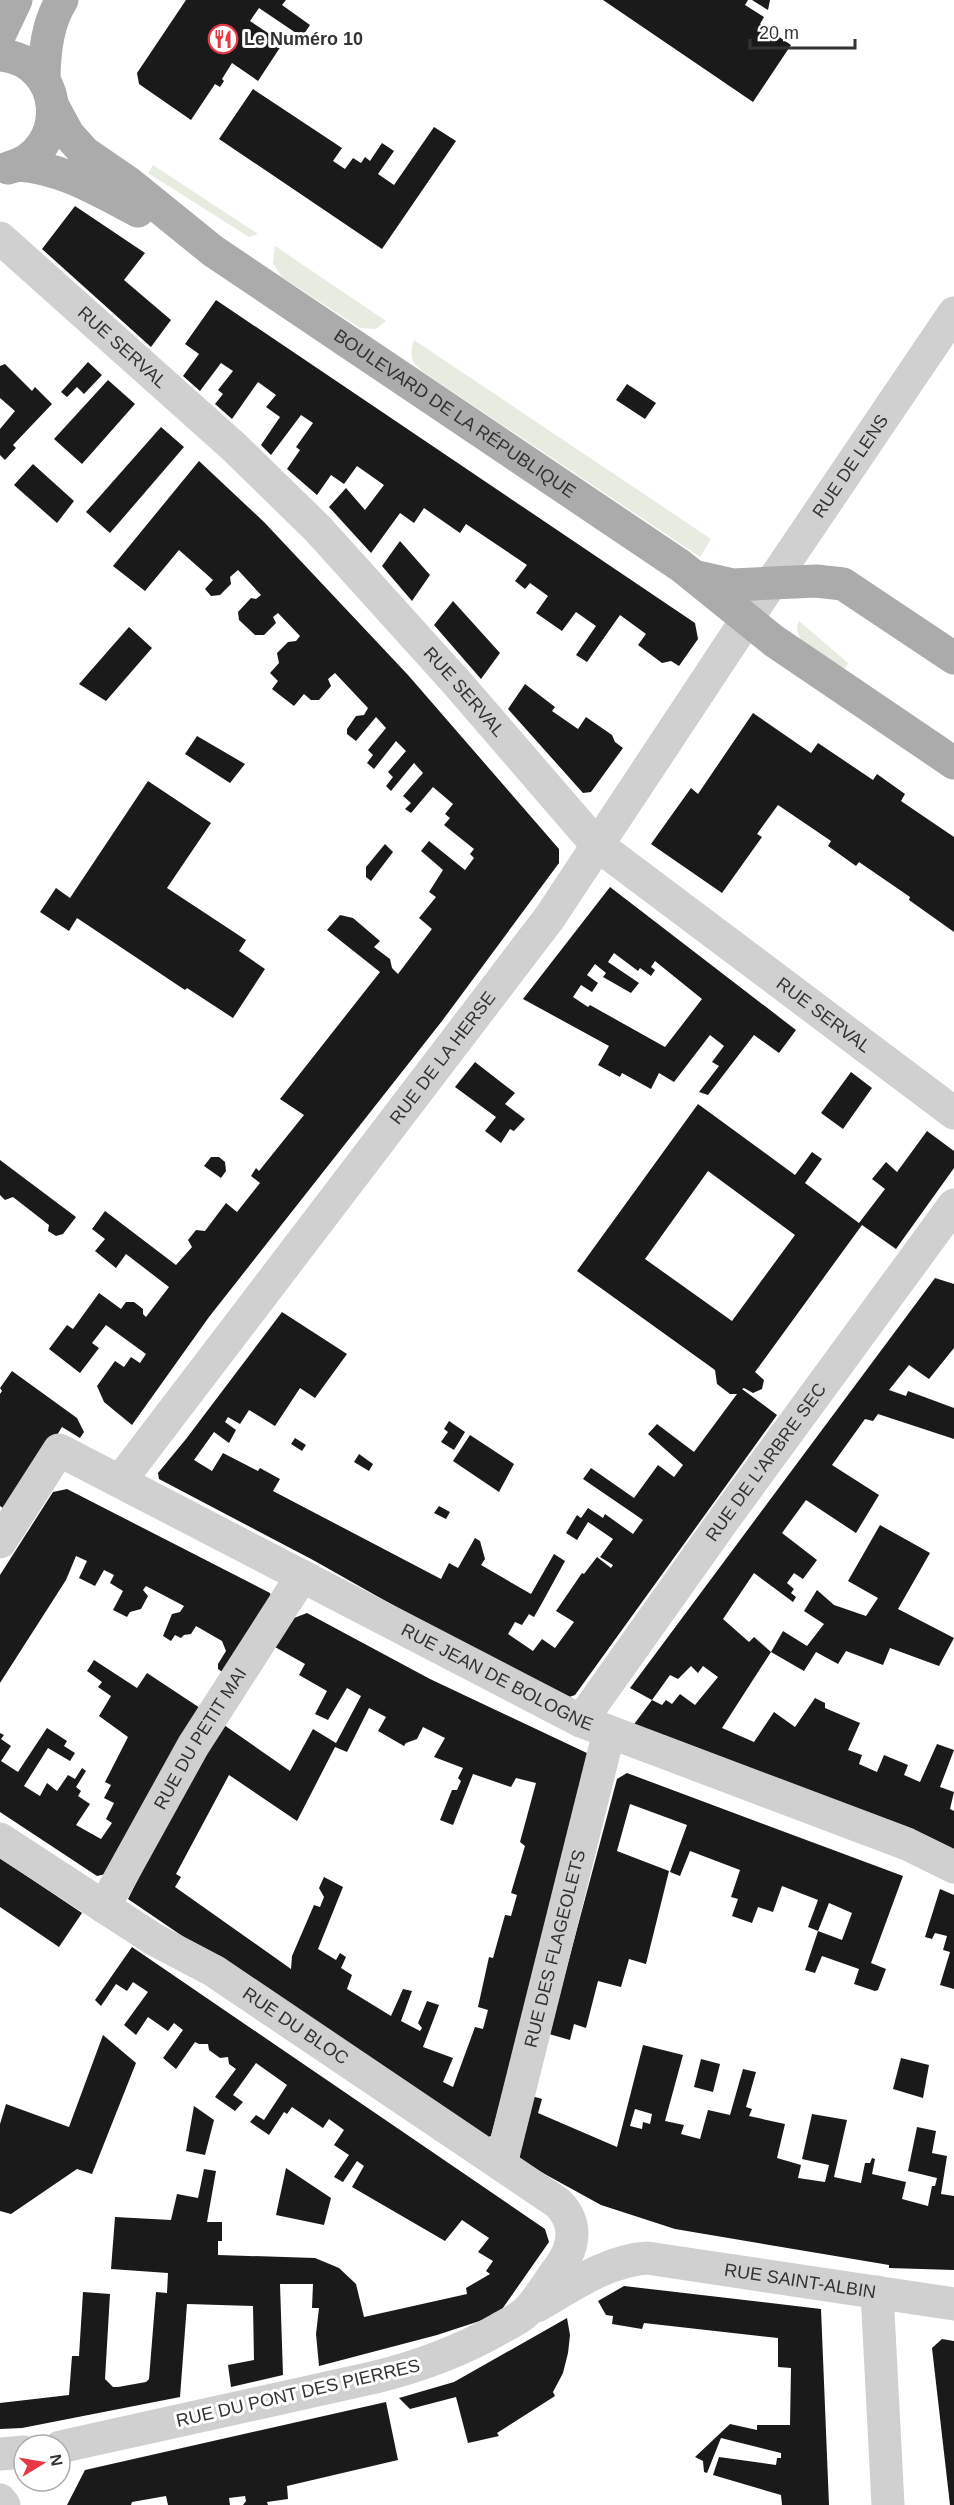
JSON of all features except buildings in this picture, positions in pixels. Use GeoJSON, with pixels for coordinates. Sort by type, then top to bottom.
{"type":"FeatureCollection","features":[{"type":"Feature","properties":{"kind":"main road"},"geometry":{"type":"LineString","coordinates":[[0,34],[16,0]]}},
{"type":"Feature","properties":{"kind":"main road"},"geometry":{"type":"LineString","coordinates":[[6,169],[34,155],[45,141],[52,124],[48,94],[47,39],[62,0]]}},
{"type":"Feature","properties":{"kind":"main road"},"geometry":{"type":"LineString","coordinates":[[0,55],[21,60],[34,69],[48,94]]}},
{"type":"Feature","properties":{"kind":"main road","name":"BOULEVARD DE LA RÉPUBLIQUE"},"geometry":{"type":"LineString","coordinates":[[48,94],[68,134],[84,152],[129,183],[213,251],[696,577],[810,667],[954,763]]}},
{"type":"Feature","properties":{"kind":"main road","name":"BOULEVARD DE LA RÉPUBLIQUE"},"geometry":{"type":"LineString","coordinates":[[6,169],[43,168],[76,178],[213,251]]}},
{"type":"Feature","properties":{"kind":"main road","name":"BOULEVARD DE LA RÉPUBLIQUE"},"geometry":{"type":"LineString","coordinates":[[696,577],[720,584],[747,586],[816,581],[843,584],[954,658]]}},
{"type":"Feature","properties":{"kind":"street","name":"RUE SERVAL"},"geometry":{"type":"LineString","coordinates":[[0,238],[234,447],[311,522],[458,684],[596,844],[954,1113]]}},
{"type":"Feature","properties":{"kind":"street","name":"RUE DE LENS"},"geometry":{"type":"LineString","coordinates":[[747,619],[954,314]]}},
{"type":"Feature","properties":{"kind":"street","name":"RUE DE LA HERSE"},"geometry":{"type":"LineString","coordinates":[[120,1481],[550,917],[596,844],[747,619]]}},
{"type":"Feature","properties":{"kind":"street","name":"RUE DE L'ARBRE SEC"},"geometry":{"type":"LineString","coordinates":[[595,1727],[725,1518],[954,1205]]}},
{"type":"Feature","properties":{"kind":"street","name":"RUE JEAN DE BOLOGNE"},"geometry":{"type":"LineString","coordinates":[[0,1542],[59,1450],[595,1727],[907,1844],[954,1867]]}},
{"type":"Feature","properties":{"kind":"street","name":"RUE DU PETIT MAI"},"geometry":{"type":"LineString","coordinates":[[104,1907],[193,1746],[302,1576]]}},
{"type":"Feature","properties":{"kind":"street","name":"RUE DES FLAGEOLETS"},"geometry":{"type":"LineString","coordinates":[[501,2164],[595,1727]]}},
{"type":"Feature","properties":{"kind":"street","name":"RUE DU BLOC"},"geometry":{"type":"LineString","coordinates":[[0,1839],[155,1940],[214,1971],[558,2203],[566,2211],[573,2232]]}},
{"type":"Feature","properties":{"kind":"street","name":"RUE DU PONT DES PIERRES"},"geometry":{"type":"LineString","coordinates":[[525,2313],[564,2261],[572,2242],[573,2232]]}},
{"type":"Feature","properties":{"kind":"street","name":"RUE DU PONT DES PIERRES"},"geometry":{"type":"LineString","coordinates":[[72,2445],[408,2369],[467,2347],[602,2269],[632,2259],[646,2258]]}},
{"type":"Feature","properties":{"kind":"street","name":"RUE SAINT-ALBIN"},"geometry":{"type":"LineString","coordinates":[[646,2258],[954,2304]]}},
{"type":"Feature","properties":{"kind":"street"},"geometry":{"type":"LineString","coordinates":[[877,2292],[888,2505]]}},
{"type":"Feature","properties":{"kind":"street"},"geometry":{"type":"LineString","coordinates":[[0,2500],[4,2505]]}},
{"type":"Feature","properties":{"kind":"shaded area"},"geometry":{"type":"Polygon","coordinates":[[[153,165],[258,234],[249,237],[148,173],[153,165]]]}},
{"type":"Feature","properties":{"kind":"shaded area"},"geometry":{"type":"Polygon","coordinates":[[[275,246],[386,321],[376,329],[360,328],[282,277],[273,263],[275,246]]]}},
{"type":"Feature","properties":{"kind":"shaded area"},"geometry":{"type":"Polygon","coordinates":[[[414,340],[711,539],[700,557],[422,371],[412,357],[414,340]]]}},
{"type":"Feature","properties":{"kind":"shaded area"},"geometry":{"type":"Polygon","coordinates":[[[799,621],[848,663],[840,676],[810,651],[804,643],[797,628],[799,621]]]}},
{"type":"Feature","properties":{"kind":"place","name":"Le Numéro 10"},"geometry":{"type":"Point","coordinates":[223,39]}}]}
